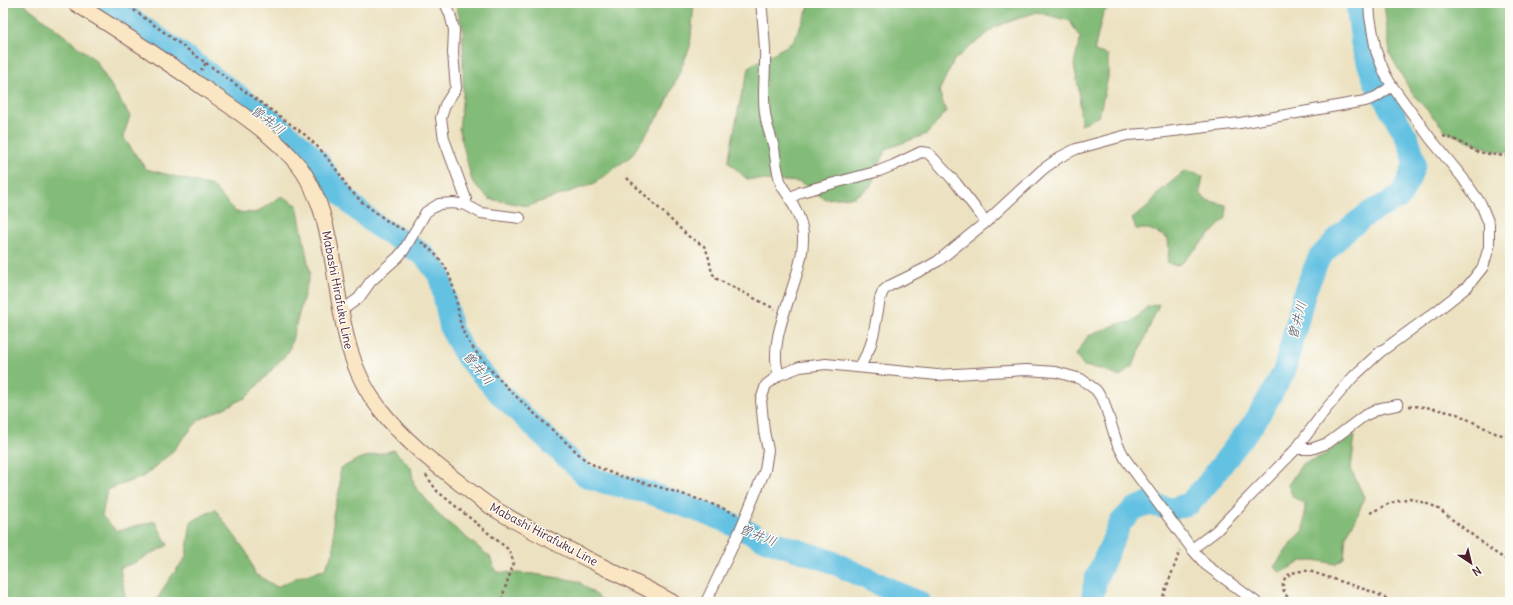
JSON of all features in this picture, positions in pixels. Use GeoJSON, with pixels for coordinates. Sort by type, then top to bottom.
{"type":"FeatureCollection","features":[{"type":"Feature","properties":{"kind":"main road","name":"Mabashi Hirafuku Line"},"geometry":{"type":"LineString","coordinates":[[75,3],[142,46],[240,114],[285,150],[300,167],[318,202],[327,234],[340,309],[351,357],[362,384],[378,408],[401,434],[424,456],[495,510],[534,532],[672,602]]}},
{"type":"Feature","properties":{"kind":"street"},"geometry":{"type":"LineString","coordinates":[[445,3],[450,14],[454,30],[453,53],[456,88],[445,105],[441,118],[444,139],[466,199],[466,205]]}},
{"type":"Feature","properties":{"kind":"street"},"geometry":{"type":"LineString","coordinates":[[761,3],[765,48],[764,104],[767,124],[774,146],[782,187],[790,198],[800,222],[804,238],[801,258],[775,354],[776,368],[779,375]]}},
{"type":"Feature","properties":{"kind":"street"},"geometry":{"type":"LineString","coordinates":[[1189,546],[1216,531],[1296,449],[1326,409],[1353,377],[1379,353],[1467,287],[1483,267],[1489,247],[1489,224],[1481,204],[1462,177],[1390,88],[1376,51],[1369,3]]}},
{"type":"Feature","properties":{"kind":"street"},"geometry":{"type":"LineString","coordinates":[[860,367],[870,347],[880,298],[883,292],[889,286],[938,261],[986,222],[1042,170],[1060,156],[1076,149],[1126,135],[1157,133],[1240,123],[1365,101],[1390,88]]}},
{"type":"Feature","properties":{"kind":"street"},"geometry":{"type":"LineString","coordinates":[[790,198],[801,192],[889,167],[921,152],[928,153],[934,159],[956,183],[986,222]]}},
{"type":"Feature","properties":{"kind":"street"},"geometry":{"type":"LineString","coordinates":[[340,309],[348,306],[359,298],[371,281],[398,258],[426,212],[439,204],[453,203],[466,205],[481,213],[520,218]]}},
{"type":"Feature","properties":{"kind":"street"},"geometry":{"type":"LineString","coordinates":[[706,602],[745,520],[765,470],[768,450],[764,432],[762,400],[766,385],[779,375],[800,367],[826,364],[937,375],[1026,370],[1056,372],[1081,379],[1096,390],[1104,402],[1117,443],[1126,460],[1189,546],[1206,565],[1256,602]]}},
{"type":"Feature","properties":{"kind":"street"},"geometry":{"type":"LineString","coordinates":[[1296,449],[1311,449],[1328,443],[1364,416],[1381,408],[1398,405]]}},
{"type":"Feature","properties":{"kind":"path"},"geometry":{"type":"LineString","coordinates":[[124,3],[205,64],[304,134],[320,148],[347,186],[362,202],[439,258],[447,268],[462,327],[467,339],[482,359],[508,387],[583,458],[594,466],[609,472],[685,495],[745,520]]}},
{"type":"Feature","properties":{"kind":"path"},"geometry":{"type":"LineString","coordinates":[[1430,138],[1442,136],[1456,140],[1477,152],[1510,157]]}},
{"type":"Feature","properties":{"kind":"path"},"geometry":{"type":"LineString","coordinates":[[627,178],[688,236],[704,246],[708,254],[712,273],[717,279],[785,314]]}},
{"type":"Feature","properties":{"kind":"path"},"geometry":{"type":"LineString","coordinates":[[1398,405],[1426,407],[1457,414],[1495,433],[1510,437]]}},
{"type":"Feature","properties":{"kind":"path"},"geometry":{"type":"LineString","coordinates":[[424,456],[423,467],[428,479],[437,491],[509,550],[514,563],[501,602]]}},
{"type":"Feature","properties":{"kind":"path"},"geometry":{"type":"LineString","coordinates":[[1370,513],[1390,503],[1410,498],[1436,507],[1497,554],[1510,562]]}},
{"type":"Feature","properties":{"kind":"path"},"geometry":{"type":"LineString","coordinates":[[1161,602],[1179,552],[1189,546]]}},
{"type":"Feature","properties":{"kind":"path"},"geometry":{"type":"LineString","coordinates":[[1291,602],[1282,586],[1285,578],[1300,570],[1309,571],[1370,591],[1394,602]]}},
{"type":"Feature","properties":{"kind":"green space"},"geometry":{"type":"Polygon","coordinates":[[[3,3],[23,3],[95,60],[130,116],[123,137],[146,169],[212,186],[236,212],[255,213],[282,196],[297,205],[310,273],[289,351],[247,397],[199,420],[171,453],[144,476],[107,490],[102,516],[117,531],[155,521],[168,545],[134,563],[120,568],[126,602],[3,602],[3,3]]]}},
{"type":"Feature","properties":{"kind":"green space"},"geometry":{"type":"Polygon","coordinates":[[[455,3],[694,3],[690,47],[665,106],[631,156],[595,183],[528,206],[489,199],[472,181],[459,129],[463,95],[463,28],[455,3]]]}},
{"type":"Feature","properties":{"kind":"green space"},"geometry":{"type":"Polygon","coordinates":[[[811,3],[1114,3],[1103,13],[1094,51],[1108,55],[1108,77],[1099,116],[1081,125],[1079,90],[1074,65],[1080,38],[1070,21],[1036,12],[995,27],[954,60],[939,91],[946,112],[927,134],[886,149],[870,187],[854,197],[825,199],[800,182],[747,179],[728,162],[742,92],[750,66],[792,43],[811,3]]]}},
{"type":"Feature","properties":{"kind":"green space"},"geometry":{"type":"Polygon","coordinates":[[[1384,3],[1510,3],[1510,152],[1497,152],[1447,132],[1411,92],[1390,54],[1384,3]]]}},
{"type":"Feature","properties":{"kind":"green space"},"geometry":{"type":"Polygon","coordinates":[[[1185,171],[1203,176],[1200,193],[1206,200],[1226,205],[1226,218],[1183,262],[1176,266],[1167,262],[1169,251],[1168,238],[1149,229],[1136,229],[1132,219],[1148,207],[1159,192],[1185,171]]]}},
{"type":"Feature","properties":{"kind":"green space"},"geometry":{"type":"Polygon","coordinates":[[[1159,304],[1133,366],[1119,377],[1105,370],[1084,366],[1076,355],[1088,336],[1118,324],[1131,322],[1147,307],[1159,304]]]}},
{"type":"Feature","properties":{"kind":"green space"},"geometry":{"type":"Polygon","coordinates":[[[1355,435],[1351,469],[1364,497],[1357,517],[1346,536],[1344,558],[1335,564],[1320,561],[1302,561],[1281,573],[1274,567],[1293,541],[1304,530],[1305,504],[1293,497],[1288,485],[1302,464],[1324,455],[1343,441],[1355,435]]]}},
{"type":"Feature","properties":{"kind":"green space"},"geometry":{"type":"Polygon","coordinates":[[[394,450],[411,467],[414,485],[440,516],[490,557],[496,572],[534,574],[578,581],[605,602],[155,602],[168,581],[186,557],[191,522],[215,509],[247,553],[255,574],[277,587],[298,577],[324,570],[334,552],[333,515],[340,487],[340,469],[358,459],[394,450]]]}},
{"type":"Feature","properties":{"kind":"waterway","name":"曽井川"},"geometry":{"type":"LineString","coordinates":[[108,3],[190,60],[267,117],[317,160],[333,184],[353,206],[377,226],[424,255],[440,276],[451,329],[466,356],[500,394],[586,476],[650,493],[723,520],[761,538],[830,561],[919,602]]}},
{"type":"Feature","properties":{"kind":"waterway","name":"曽井川"},"geometry":{"type":"LineString","coordinates":[[1092,602],[1095,581],[1121,522],[1134,509],[1147,504],[1173,509],[1190,503],[1207,484],[1256,420],[1284,372],[1305,291],[1319,258],[1343,233],[1369,213],[1400,197],[1410,177],[1415,162],[1408,139],[1375,82],[1362,45],[1357,3]]}}]}
